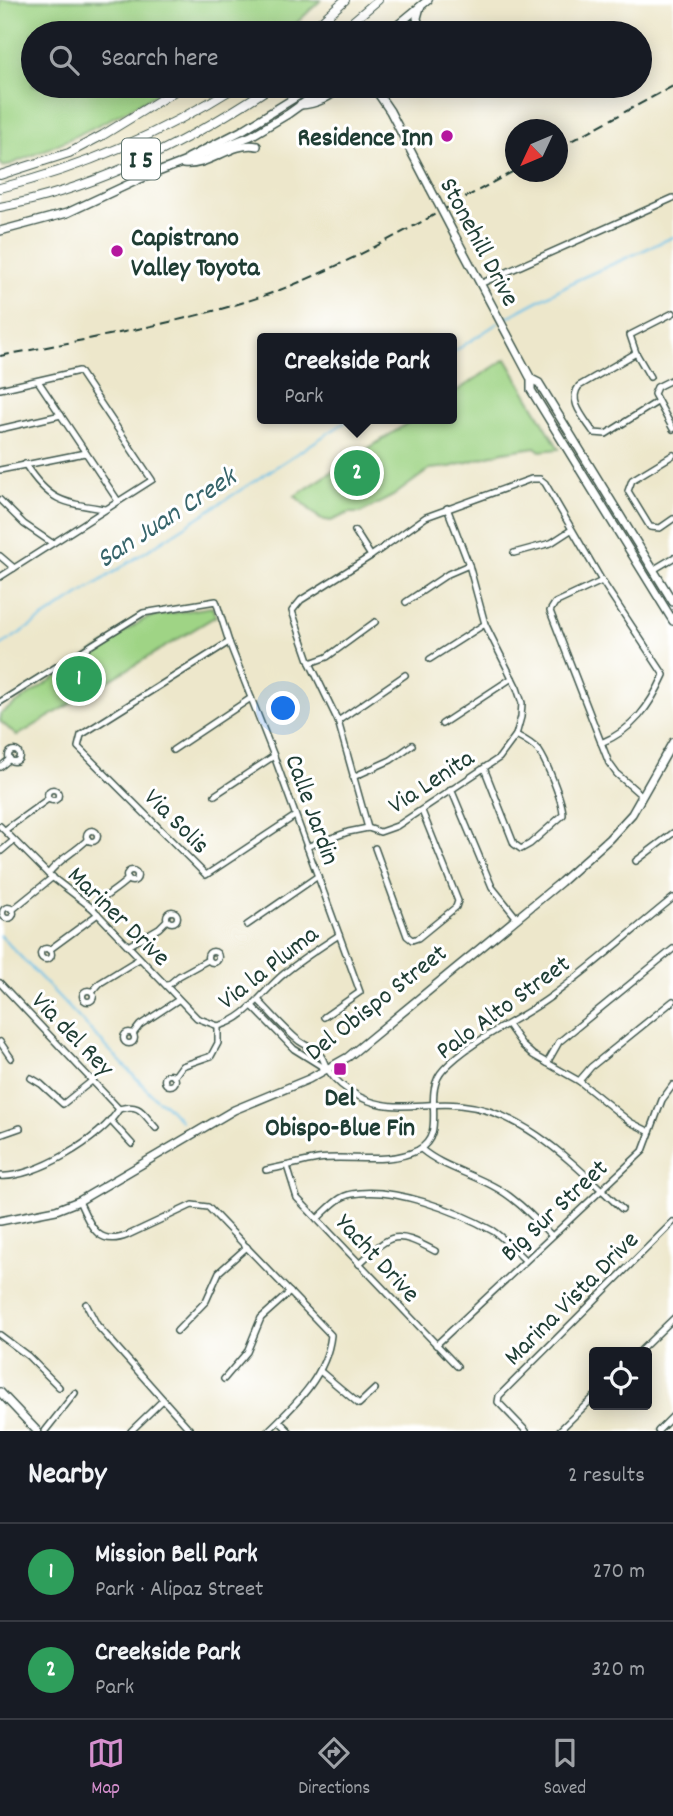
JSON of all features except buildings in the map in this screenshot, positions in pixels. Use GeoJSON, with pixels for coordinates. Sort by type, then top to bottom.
{"type":"FeatureCollection","features":[{"type":"Feature","properties":{"kind":"highway"},"geometry":{"type":"LineString","coordinates":[[323,21],[345,0]]}},
{"type":"Feature","properties":{"kind":"highway"},"geometry":{"type":"LineString","coordinates":[[352,21],[377,0]]}},
{"type":"Feature","properties":{"kind":"highway"},"geometry":{"type":"LineString","coordinates":[[0,175],[69,153],[164,98]]}},
{"type":"Feature","properties":{"kind":"highway","name":"I 5"},"geometry":{"type":"LineString","coordinates":[[0,188],[66,169],[127,146],[216,98]]}},
{"type":"Feature","properties":{"kind":"highway","name":"I 5"},"geometry":{"type":"LineString","coordinates":[[0,207],[19,204],[84,183],[138,161],[207,127],[253,98]]}},
{"type":"Feature","properties":{"kind":"main road"},"geometry":{"type":"LineString","coordinates":[[403,21],[428,0]]}},
{"type":"Feature","properties":{"kind":"main road"},"geometry":{"type":"LineString","coordinates":[[418,21],[420,7]]}},
{"type":"Feature","properties":{"kind":"main road"},"geometry":{"type":"LineString","coordinates":[[0,231],[67,213],[251,136],[301,98]]}},
{"type":"Feature","properties":{"kind":"main road"},"geometry":{"type":"LineString","coordinates":[[179,164],[306,98]]}},
{"type":"Feature","properties":{"kind":"main road"},"geometry":{"type":"LineString","coordinates":[[295,104],[325,98]]}},
{"type":"Feature","properties":{"kind":"main road","name":"Stonehill Drive"},"geometry":{"type":"LineString","coordinates":[[381,98],[531,379],[531,390],[673,621]]}},
{"type":"Feature","properties":{"kind":"main road"},"geometry":{"type":"LineString","coordinates":[[192,155],[236,136],[251,136]]}},
{"type":"Feature","properties":{"kind":"main road"},"geometry":{"type":"LineString","coordinates":[[179,164],[199,164],[244,146],[257,146]]}},
{"type":"Feature","properties":{"kind":"main road","name":"Stonehill Drive"},"geometry":{"type":"LineString","coordinates":[[531,379],[539,383],[673,602]]}},
{"type":"Feature","properties":{"kind":"main road"},"geometry":{"type":"LineString","coordinates":[[638,565],[653,570]]}},
{"type":"Feature","properties":{"kind":"main road","name":"Del Obispo Street"},"geometry":{"type":"LineString","coordinates":[[0,1221],[57,1210],[79,1201],[234,1110],[328,1070],[561,882],[609,839],[632,814],[673,742]]}},
{"type":"Feature","properties":{"kind":"main road"},"geometry":{"type":"LineString","coordinates":[[0,1392],[37,1431]]}},
{"type":"Feature","properties":{"kind":"street"},"geometry":{"type":"LineString","coordinates":[[480,284],[673,198]]}},
{"type":"Feature","properties":{"kind":"street"},"geometry":{"type":"LineString","coordinates":[[650,377],[629,336],[632,332],[673,313]]}},
{"type":"Feature","properties":{"kind":"street"},"geometry":{"type":"LineString","coordinates":[[636,354],[579,386],[574,392],[574,401],[594,433],[606,434],[657,402]]}},
{"type":"Feature","properties":{"kind":"street"},"geometry":{"type":"LineString","coordinates":[[0,389],[79,371],[152,480],[0,577]]}},
{"type":"Feature","properties":{"kind":"street"},"geometry":{"type":"LineString","coordinates":[[673,379],[654,390],[657,402],[673,429]]}},
{"type":"Feature","properties":{"kind":"street"},"geometry":{"type":"LineString","coordinates":[[38,381],[118,501]]}},
{"type":"Feature","properties":{"kind":"street"},"geometry":{"type":"LineString","coordinates":[[0,429],[61,415]]}},
{"type":"Feature","properties":{"kind":"street"},"geometry":{"type":"LineString","coordinates":[[0,470],[85,453]]}},
{"type":"Feature","properties":{"kind":"street"},"geometry":{"type":"LineString","coordinates":[[673,455],[632,480],[628,491],[650,527],[660,528],[673,519]]}},
{"type":"Feature","properties":{"kind":"street"},"geometry":{"type":"LineString","coordinates":[[25,464],[39,486],[56,498],[77,505],[106,509]]}},
{"type":"Feature","properties":{"kind":"street"},"geometry":{"type":"LineString","coordinates":[[368,828],[338,721],[310,663],[292,611],[300,600],[371,556],[426,517],[447,508],[531,479],[540,479],[545,483],[602,581],[664,675],[656,693],[632,726],[620,735],[601,743]]}},
{"type":"Feature","properties":{"kind":"street"},"geometry":{"type":"LineString","coordinates":[[0,500],[24,524],[52,542]]}},
{"type":"Feature","properties":{"kind":"street"},"geometry":{"type":"LineString","coordinates":[[442,724],[512,678],[485,624],[469,565],[447,508]]}},
{"type":"Feature","properties":{"kind":"street"},"geometry":{"type":"LineString","coordinates":[[514,553],[551,543],[571,530]]}},
{"type":"Feature","properties":{"kind":"street"},"geometry":{"type":"LineString","coordinates":[[355,531],[371,556]]}},
{"type":"Feature","properties":{"kind":"street"},"geometry":{"type":"LineString","coordinates":[[0,556],[14,568]]}},
{"type":"Feature","properties":{"kind":"street"},"geometry":{"type":"LineString","coordinates":[[653,570],[673,558]]}},
{"type":"Feature","properties":{"kind":"street"},"geometry":{"type":"LineString","coordinates":[[406,602],[447,574],[469,565]]}},
{"type":"Feature","properties":{"kind":"street"},"geometry":{"type":"LineString","coordinates":[[602,581],[555,603],[550,611],[609,763],[617,774],[642,795]]}},
{"type":"Feature","properties":{"kind":"street","name":"Calle Jardin"},"geometry":{"type":"LineString","coordinates":[[0,702],[143,613],[216,601],[360,992],[324,1017]]}},
{"type":"Feature","properties":{"kind":"street"},"geometry":{"type":"LineString","coordinates":[[310,663],[327,657],[375,622]]}},
{"type":"Feature","properties":{"kind":"street"},"geometry":{"type":"LineString","coordinates":[[430,659],[485,624]]}},
{"type":"Feature","properties":{"kind":"street","name":"Via Solis"},"geometry":{"type":"LineString","coordinates":[[229,642],[81,735],[78,747],[206,875],[295,816]]}},
{"type":"Feature","properties":{"kind":"street"},"geometry":{"type":"LineString","coordinates":[[338,721],[405,675]]}},
{"type":"Feature","properties":{"kind":"street","name":"Via Lenita"},"geometry":{"type":"LineString","coordinates":[[306,846],[348,832],[368,828],[380,832],[397,826],[499,758],[519,728],[522,703],[512,678]]}},
{"type":"Feature","properties":{"kind":"street"},"geometry":{"type":"LineString","coordinates":[[173,750],[251,698]]}},
{"type":"Feature","properties":{"kind":"street"},"geometry":{"type":"LineString","coordinates":[[484,768],[514,844],[521,849],[563,815],[563,805],[538,751],[516,735]]}},
{"type":"Feature","properties":{"kind":"street"},"geometry":{"type":"LineString","coordinates":[[354,777],[391,760],[412,745]]}},
{"type":"Feature","properties":{"kind":"street"},"geometry":{"type":"LineString","coordinates":[[215,795],[274,756]]}},
{"type":"Feature","properties":{"kind":"street"},"geometry":{"type":"LineString","coordinates":[[0,766],[10,759]]}},
{"type":"Feature","properties":{"kind":"street"},"geometry":{"type":"LineString","coordinates":[[451,789],[492,887],[516,916]]}},
{"type":"Feature","properties":{"kind":"street"},"geometry":{"type":"LineString","coordinates":[[3,828],[48,799]]}},
{"type":"Feature","properties":{"kind":"street"},"geometry":{"type":"LineString","coordinates":[[375,848],[407,936],[412,940],[418,938],[456,907],[458,901],[422,811]]}},
{"type":"Feature","properties":{"kind":"street","name":"Mariner Drive"},"geometry":{"type":"LineString","coordinates":[[3,828],[13,841],[92,908],[130,945],[139,959],[197,1018],[218,1026]]}},
{"type":"Feature","properties":{"kind":"street"},"geometry":{"type":"LineString","coordinates":[[636,861],[673,833]]}},
{"type":"Feature","properties":{"kind":"street"},"geometry":{"type":"LineString","coordinates":[[12,910],[51,875],[59,860],[77,850],[88,839]]}},
{"type":"Feature","properties":{"kind":"street"},"geometry":{"type":"LineString","coordinates":[[0,852],[13,841]]}},
{"type":"Feature","properties":{"kind":"street"},"geometry":{"type":"LineString","coordinates":[[247,925],[318,876]]}},
{"type":"Feature","properties":{"kind":"street"},"geometry":{"type":"LineString","coordinates":[[92,908],[103,896],[128,880]]}},
{"type":"Feature","properties":{"kind":"street","name":"Palo Alto Street"},"geometry":{"type":"LineString","coordinates":[[421,1149],[433,1133],[434,1083],[440,1073],[462,1054],[551,997],[673,898]]}},
{"type":"Feature","properties":{"kind":"street"},"geometry":{"type":"LineString","coordinates":[[49,950],[98,914]]}},
{"type":"Feature","properties":{"kind":"street"},"geometry":{"type":"LineString","coordinates":[[130,945],[159,928],[167,920]]}},
{"type":"Feature","properties":{"kind":"street","name":"Via la Pluma"},"geometry":{"type":"LineString","coordinates":[[218,1026],[232,1023],[283,974],[339,935]]}},
{"type":"Feature","properties":{"kind":"street"},"geometry":{"type":"LineString","coordinates":[[547,1063],[559,1042],[673,949]]}},
{"type":"Feature","properties":{"kind":"street"},"geometry":{"type":"LineString","coordinates":[[92,992],[100,983],[139,959]]}},
{"type":"Feature","properties":{"kind":"street"},"geometry":{"type":"LineString","coordinates":[[167,986],[178,976],[208,960]]}},
{"type":"Feature","properties":{"kind":"street","name":"Via del Rey"},"geometry":{"type":"LineString","coordinates":[[0,983],[119,1109]]}},
{"type":"Feature","properties":{"kind":"street"},"geometry":{"type":"LineString","coordinates":[[0,998],[8,991]]}},
{"type":"Feature","properties":{"kind":"street"},"geometry":{"type":"LineString","coordinates":[[133,1034],[140,1025],[178,1000]]}},
{"type":"Feature","properties":{"kind":"street"},"geometry":{"type":"LineString","coordinates":[[258,1000],[299,1041],[322,1057],[328,1070],[346,1088],[373,1103],[402,1108],[432,1104],[473,1107],[512,1122],[561,1153],[622,1209]]}},
{"type":"Feature","properties":{"kind":"street"},"geometry":{"type":"LineString","coordinates":[[579,1081],[591,1067],[673,1001]]}},
{"type":"Feature","properties":{"kind":"street"},"geometry":{"type":"LineString","coordinates":[[252,1006],[294,1049],[328,1070]]}},
{"type":"Feature","properties":{"kind":"street"},"geometry":{"type":"LineString","coordinates":[[508,1024],[523,1046],[579,1081],[630,1122],[650,1132]]}},
{"type":"Feature","properties":{"kind":"street"},"geometry":{"type":"LineString","coordinates":[[174,1077],[182,1066],[211,1056],[218,1044],[218,1026]]}},
{"type":"Feature","properties":{"kind":"street"},"geometry":{"type":"LineString","coordinates":[[0,1042],[11,1058]]}},
{"type":"Feature","properties":{"kind":"street"},"geometry":{"type":"LineString","coordinates":[[31,1078],[63,1104],[93,1080]]}},
{"type":"Feature","properties":{"kind":"street","name":"Big Sur Street"},"geometry":{"type":"LineString","coordinates":[[436,1345],[643,1151],[662,1100],[673,1085]]}},
{"type":"Feature","properties":{"kind":"street"},"geometry":{"type":"LineString","coordinates":[[0,1176],[41,1168],[62,1157],[86,1141],[119,1109],[133,1105],[137,1107],[156,1128]]}},
{"type":"Feature","properties":{"kind":"street"},"geometry":{"type":"LineString","coordinates":[[110,1120],[132,1144]]}},
{"type":"Feature","properties":{"kind":"street"},"geometry":{"type":"LineString","coordinates":[[0,1135],[20,1128]]}},
{"type":"Feature","properties":{"kind":"street"},"geometry":{"type":"LineString","coordinates":[[266,1170],[318,1159],[403,1156],[421,1149],[431,1158],[496,1187],[516,1200],[551,1235]]}},
{"type":"Feature","properties":{"kind":"street","name":"Yacht Drive"},"geometry":{"type":"LineString","coordinates":[[287,1166],[297,1198],[457,1366]]}},
{"type":"Feature","properties":{"kind":"street"},"geometry":{"type":"LineString","coordinates":[[317,1219],[333,1204],[350,1194],[408,1196],[495,1232],[525,1261]]}},
{"type":"Feature","properties":{"kind":"street"},"geometry":{"type":"LineString","coordinates":[[79,1201],[92,1227],[108,1240],[117,1240],[192,1205],[208,1207],[331,1335],[330,1346],[320,1371],[306,1393],[268,1431]]}},
{"type":"Feature","properties":{"kind":"street","name":"Marina Vista Drive"},"geometry":{"type":"LineString","coordinates":[[526,1431],[498,1402],[502,1391],[673,1222]]}},
{"type":"Feature","properties":{"kind":"street"},"geometry":{"type":"LineString","coordinates":[[359,1264],[391,1237],[408,1238],[435,1251]]}},
{"type":"Feature","properties":{"kind":"street"},"geometry":{"type":"LineString","coordinates":[[177,1331],[205,1301],[219,1272],[247,1247]]}},
{"type":"Feature","properties":{"kind":"street"},"geometry":{"type":"LineString","coordinates":[[224,1379],[247,1352],[261,1318],[290,1292]]}},
{"type":"Feature","properties":{"kind":"street"},"geometry":{"type":"LineString","coordinates":[[86,1304],[97,1325],[191,1431]]}},
{"type":"Feature","properties":{"kind":"street"},"geometry":{"type":"LineString","coordinates":[[644,1347],[673,1319]]}},
{"type":"Feature","properties":{"kind":"street"},"geometry":{"type":"LineString","coordinates":[[0,1335],[28,1356],[59,1387]]}},
{"type":"Feature","properties":{"kind":"street"},"geometry":{"type":"LineString","coordinates":[[320,1371],[359,1404],[375,1389]]}},
{"type":"Feature","properties":{"kind":"street"},"geometry":{"type":"LineString","coordinates":[[45,1431],[75,1393]]}},
{"type":"Feature","properties":{"kind":"street"},"geometry":{"type":"LineString","coordinates":[[131,1431],[163,1400]]}},
{"type":"Feature","properties":{"kind":"street"},"geometry":{"type":"LineString","coordinates":[[559,1431],[589,1401]]}},
{"type":"Feature","properties":{"kind":"street"},"geometry":{"type":"LineString","coordinates":[[657,1431],[673,1416]]}},
{"type":"Feature","properties":{"kind":"street"},"geometry":{"type":"LineString","coordinates":[[279,1421],[289,1431]]}},
{"type":"Feature","properties":{"kind":"green space"},"geometry":{"type":"Polygon","coordinates":[[[0,0],[321,0],[299,21],[21,21],[21,98],[149,98],[47,149],[4,167],[0,163],[0,0]]]}},
{"type":"Feature","properties":{"kind":"green space"},"geometry":{"type":"Polygon","coordinates":[[[506,359],[559,449],[540,451],[535,447],[503,452],[450,467],[430,469],[393,496],[360,513],[349,513],[331,521],[320,519],[295,496],[406,424],[457,424],[457,391],[506,359]]]}},
{"type":"Feature","properties":{"kind":"green space"},"geometry":{"type":"Polygon","coordinates":[[[212,607],[216,616],[17,736],[0,721],[0,714],[143,620],[212,607]]]}},
{"type":"Feature","properties":{"kind":"waterway","name":"San Juan Creek"},"geometry":{"type":"LineString","coordinates":[[502,320],[577,280],[673,237]]}},
{"type":"Feature","properties":{"kind":"waterway","name":"San Juan Creek"},"geometry":{"type":"LineString","coordinates":[[457,350],[498,323]]}},
{"type":"Feature","properties":{"kind":"waterway","name":"San Juan Creek"},"geometry":{"type":"LineString","coordinates":[[0,646],[342,424]]}},
{"type":"Feature","properties":{"kind":"waterway"},"geometry":{"type":"LineString","coordinates":[[0,935],[157,1100],[165,1104],[181,1121]]}},
{"type":"Feature","properties":{"kind":"railway"},"geometry":{"type":"LineString","coordinates":[[652,97],[673,86]]}},
{"type":"Feature","properties":{"kind":"railway"},"geometry":{"type":"LineString","coordinates":[[568,143],[651,98]]}},
{"type":"Feature","properties":{"kind":"railway"},"geometry":{"type":"LineString","coordinates":[[0,356],[169,322],[269,294],[364,252],[505,176]]}},
{"type":"Feature","properties":{"kind":"place","name":"Residence Inn"},"geometry":{"type":"Point","coordinates":[447,136]}},
{"type":"Feature","properties":{"kind":"place","name":"Capistrano Valley Toyota"},"geometry":{"type":"Point","coordinates":[117,251]}},
{"type":"Feature","properties":{"kind":"place","name":"Creekside Park"},"geometry":{"type":"Point","coordinates":[357,473]}},
{"type":"Feature","properties":{"kind":"place","name":"Mission Bell Park"},"geometry":{"type":"Point","coordinates":[79,679]}},
{"type":"Feature","properties":{"kind":"place","name":"Del Obispo-Blue Fin"},"geometry":{"type":"Point","coordinates":[340,1069]}}]}
